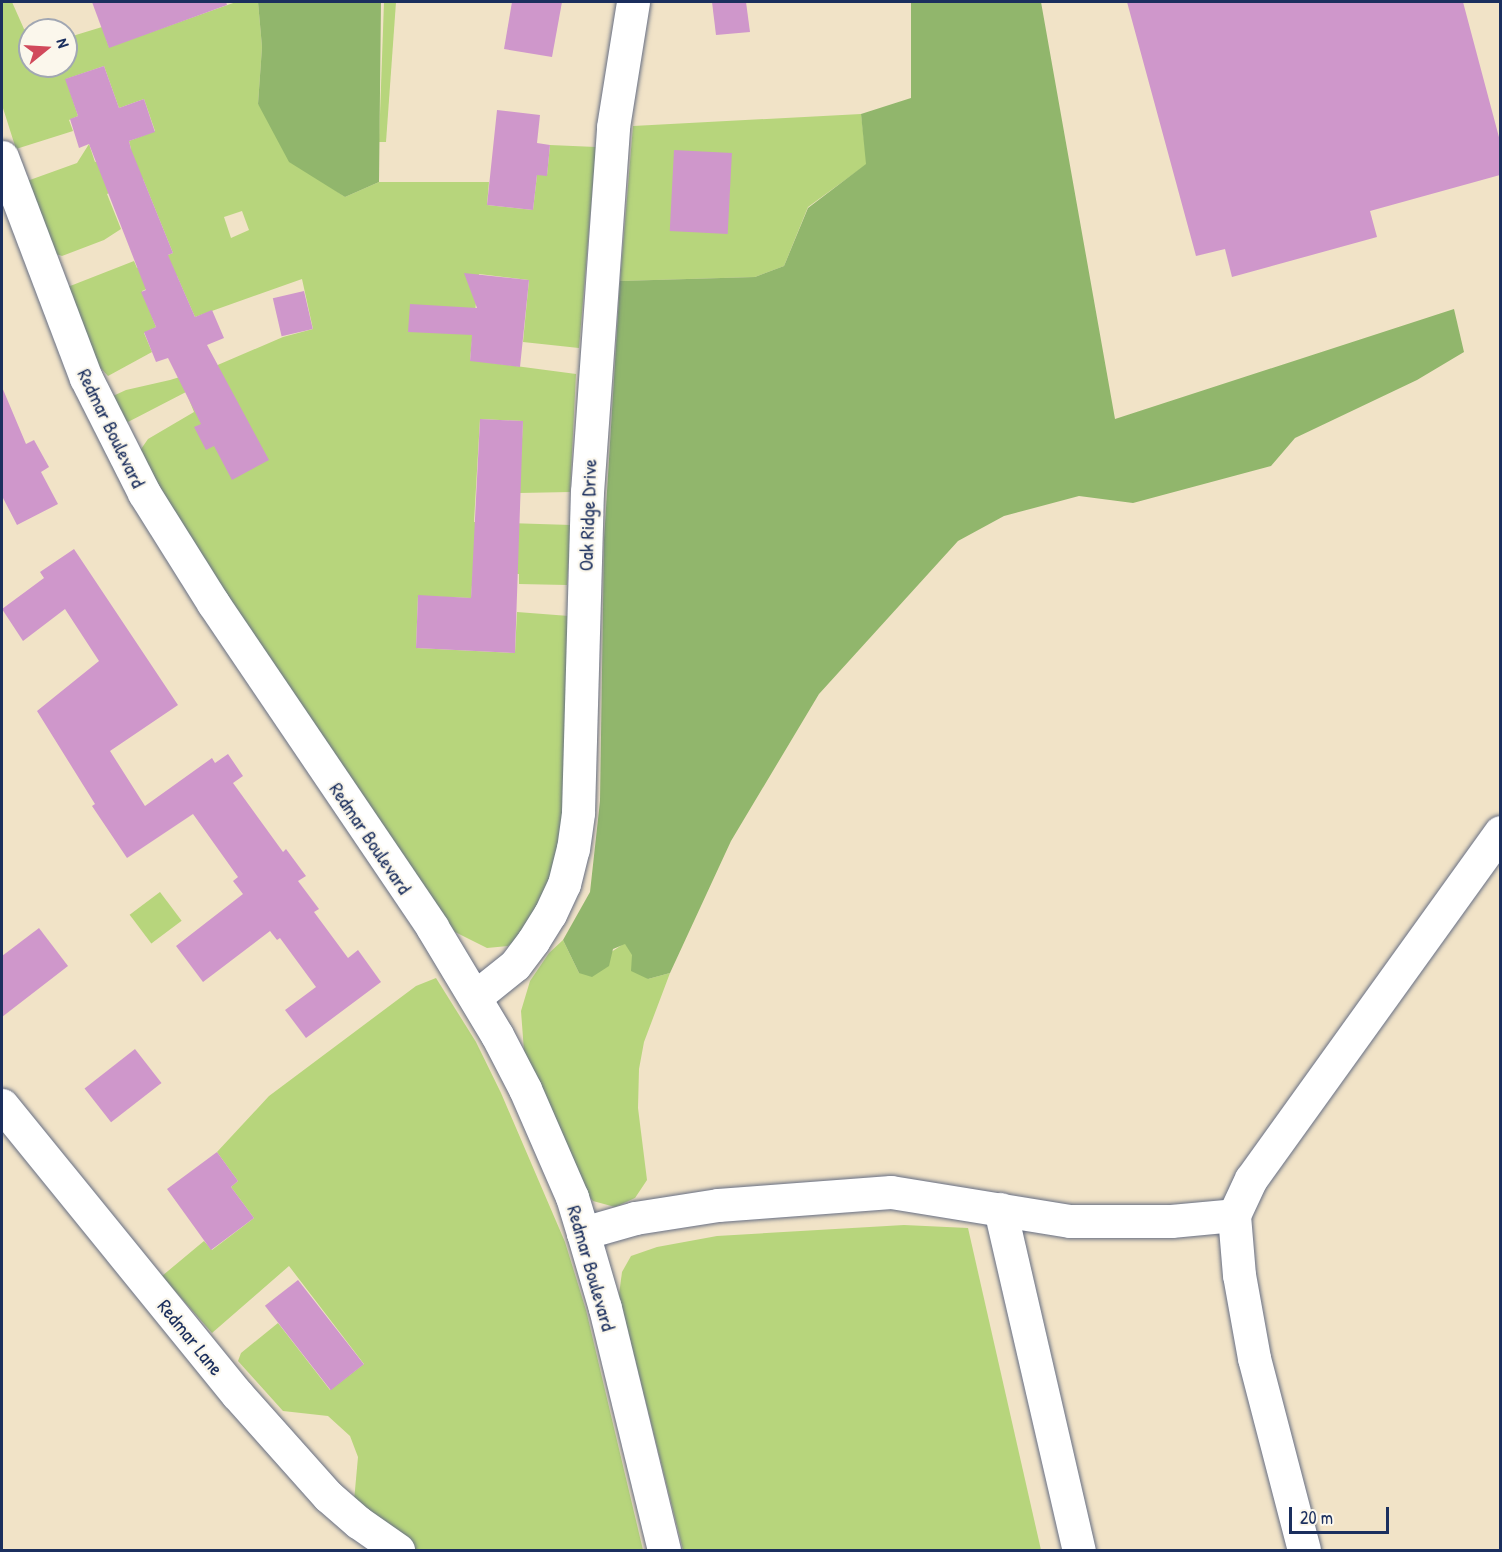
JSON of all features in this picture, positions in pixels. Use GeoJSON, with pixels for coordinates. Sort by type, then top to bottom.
{"type":"FeatureCollection","features":[{"type":"Feature","properties":{"kind":"street","name":"Oak Ridge Drive"},"geometry":{"type":"LineString","coordinates":[[475,997],[515,965],[533,941],[550,915],[564,884],[573,849],[578,812],[587,481],[613,127],[633,2]]}},
{"type":"Feature","properties":{"kind":"street","name":"Redmar Boulevard"},"geometry":{"type":"LineString","coordinates":[[2,157],[82,368],[113,437],[144,493],[213,603],[432,927],[475,997],[525,1089],[572,1197],[583,1233],[605,1308],[664,1551]]}},
{"type":"Feature","properties":{"kind":"street"},"geometry":{"type":"LineString","coordinates":[[1304,1551],[1254,1358],[1239,1275],[1234,1215],[1251,1179],[1500,832]]}},
{"type":"Feature","properties":{"kind":"street","name":"Redmar Lane"},"geometry":{"type":"LineString","coordinates":[[2,1105],[252,1411],[328,1496],[358,1522],[399,1551]]}},
{"type":"Feature","properties":{"kind":"street"},"geometry":{"type":"LineString","coordinates":[[583,1233],[635,1218],[718,1205],[891,1192],[1070,1221],[1171,1221],[1234,1215]]}},
{"type":"Feature","properties":{"kind":"street"},"geometry":{"type":"LineString","coordinates":[[1000,1209],[1079,1551]]}},
{"type":"Feature","properties":{"kind":"green space"},"geometry":{"type":"Polygon","coordinates":[[[2,2],[12,2],[19,18],[18,78],[69,78],[66,79],[78,116],[69,120],[73,131],[16,149],[2,105],[2,2]]]}},
{"type":"Feature","properties":{"kind":"green space"},"geometry":{"type":"Polygon","coordinates":[[[236,2],[258,2],[262,47],[258,104],[329,186],[345,197],[379,182],[489,182],[487,205],[533,210],[537,175],[547,175],[550,145],[596,147],[579,348],[523,342],[529,280],[479,274],[470,360],[576,374],[570,492],[519,493],[523,421],[480,419],[474,522],[571,525],[567,585],[519,584],[519,574],[473,572],[471,598],[418,596],[416,648],[515,653],[517,612],[569,616],[562,855],[531,927],[508,946],[487,948],[455,932],[219,585],[139,452],[148,439],[194,412],[186,392],[128,422],[124,419],[113,396],[126,390],[213,367],[283,337],[313,329],[302,279],[195,317],[177,276],[142,291],[156,327],[144,333],[152,352],[108,376],[96,363],[65,288],[134,261],[137,268],[173,253],[143,179],[107,194],[121,229],[104,240],[62,256],[56,254],[27,181],[77,163],[89,144],[95,162],[131,149],[129,141],[155,131],[144,99],[119,108],[104,66],[78,75],[78,34],[102,27],[109,47],[236,2]],[[242,211],[224,217],[231,238],[249,230],[242,211]]]}},
{"type":"Feature","properties":{"kind":"green space"},"geometry":{"type":"Polygon","coordinates":[[[258,2],[381,2],[379,182],[345,197],[289,162],[258,104],[262,47],[258,2]]]}},
{"type":"Feature","properties":{"kind":"green space"},"geometry":{"type":"Polygon","coordinates":[[[384,2],[396,2],[386,142],[379,142],[384,2]]]}},
{"type":"Feature","properties":{"kind":"green space"},"geometry":{"type":"Polygon","coordinates":[[[911,2],[1041,2],[1115,419],[1454,309],[1464,352],[1417,380],[1295,438],[1271,466],[1133,503],[1079,496],[1004,516],[958,541],[819,694],[731,841],[670,973],[648,979],[631,971],[632,955],[625,944],[613,949],[609,966],[592,977],[579,973],[563,940],[590,892],[600,801],[604,540],[620,281],[755,277],[784,266],[808,208],[866,164],[861,114],[911,98],[911,2]]]}},
{"type":"Feature","properties":{"kind":"green space"},"geometry":{"type":"Polygon","coordinates":[[[861,114],[867,164],[808,207],[784,266],[755,277],[620,281],[633,126],[861,114]]]}},
{"type":"Feature","properties":{"kind":"green space"},"geometry":{"type":"Polygon","coordinates":[[[160,892],[182,921],[151,944],[130,915],[160,892]]]}},
{"type":"Feature","properties":{"kind":"green space"},"geometry":{"type":"Polygon","coordinates":[[[563,940],[579,973],[625,943],[648,979],[670,973],[644,1042],[639,1069],[638,1108],[647,1180],[635,1198],[615,1207],[593,1201],[585,1191],[524,1051],[521,1011],[530,981],[549,953],[563,940]]]}},
{"type":"Feature","properties":{"kind":"green space"},"geometry":{"type":"Polygon","coordinates":[[[436,978],[476,1042],[501,1093],[565,1242],[586,1310],[643,1550],[416,1550],[390,1533],[354,1501],[358,1457],[350,1436],[328,1416],[283,1411],[238,1361],[241,1353],[278,1323],[330,1390],[364,1364],[289,1266],[212,1333],[162,1276],[204,1241],[212,1250],[254,1218],[231,1187],[238,1181],[217,1152],[269,1096],[416,986],[436,978]]]}},
{"type":"Feature","properties":{"kind":"green space"},"geometry":{"type":"Polygon","coordinates":[[[904,1225],[968,1228],[1041,1550],[683,1550],[619,1295],[622,1272],[631,1256],[657,1247],[717,1236],[904,1225]]]}},
{"type":"Feature","properties":{"kind":"building"},"geometry":{"type":"Polygon","coordinates":[[[92,2],[226,2],[227,5],[109,48],[92,2]]]}},
{"type":"Feature","properties":{"kind":"building"},"geometry":{"type":"Polygon","coordinates":[[[512,2],[562,2],[552,57],[504,49],[512,2]]]}},
{"type":"Feature","properties":{"kind":"building"},"geometry":{"type":"Polygon","coordinates":[[[712,2],[746,2],[750,32],[716,35],[712,2]]]}},
{"type":"Feature","properties":{"kind":"building"},"geometry":{"type":"Polygon","coordinates":[[[1127,2],[1463,2],[1500,141],[1500,175],[1370,211],[1377,237],[1232,277],[1225,249],[1196,256],[1127,2]]]}},
{"type":"Feature","properties":{"kind":"building"},"geometry":{"type":"Polygon","coordinates":[[[104,66],[119,108],[144,99],[155,132],[129,141],[131,149],[173,253],[168,255],[195,317],[212,310],[224,338],[207,345],[269,460],[232,480],[214,446],[206,450],[194,427],[201,424],[168,358],[156,362],[144,332],[156,327],[141,292],[146,290],[89,144],[79,148],[70,119],[78,116],[65,79],[78,78],[78,75],[104,66]]]}},
{"type":"Feature","properties":{"kind":"building"},"geometry":{"type":"Polygon","coordinates":[[[497,110],[540,115],[537,143],[550,145],[547,176],[537,175],[533,210],[487,205],[497,110]]]}},
{"type":"Feature","properties":{"kind":"building"},"geometry":{"type":"Polygon","coordinates":[[[674,150],[732,153],[728,234],[670,231],[674,150]]]}},
{"type":"Feature","properties":{"kind":"building"},"geometry":{"type":"Polygon","coordinates":[[[464,273],[529,280],[520,367],[470,361],[472,335],[408,332],[410,304],[477,308],[464,273]]]}},
{"type":"Feature","properties":{"kind":"building"},"geometry":{"type":"Polygon","coordinates":[[[304,291],[313,329],[282,336],[273,298],[304,291]]]}},
{"type":"Feature","properties":{"kind":"building"},"geometry":{"type":"Polygon","coordinates":[[[2,387],[26,444],[34,440],[49,467],[41,472],[58,504],[17,525],[2,496],[2,387]]]}},
{"type":"Feature","properties":{"kind":"building"},"geometry":{"type":"Polygon","coordinates":[[[480,419],[523,421],[515,653],[416,648],[418,595],[471,598],[480,419]]]}},
{"type":"Feature","properties":{"kind":"building"},"geometry":{"type":"Polygon","coordinates":[[[74,549],[178,705],[110,751],[145,806],[212,758],[215,763],[228,754],[243,776],[233,783],[283,852],[286,849],[306,876],[298,881],[319,909],[314,912],[348,958],[358,950],[381,982],[306,1038],[285,1010],[316,987],[280,938],[277,940],[270,931],[203,982],[176,946],[243,894],[233,881],[238,877],[193,814],[127,858],[92,806],[95,804],[37,711],[99,661],[65,609],[23,641],[2,609],[44,578],[40,572],[74,549]]]}},
{"type":"Feature","properties":{"kind":"building"},"geometry":{"type":"Polygon","coordinates":[[[39,928],[68,966],[2,1017],[2,956],[39,928]]]}},
{"type":"Feature","properties":{"kind":"building"},"geometry":{"type":"Polygon","coordinates":[[[135,1049],[161,1083],[111,1122],[85,1088],[135,1049]]]}},
{"type":"Feature","properties":{"kind":"building"},"geometry":{"type":"Polygon","coordinates":[[[217,1152],[238,1181],[231,1187],[254,1218],[211,1250],[167,1189],[217,1152]]]}},
{"type":"Feature","properties":{"kind":"building"},"geometry":{"type":"Polygon","coordinates":[[[298,1280],[364,1364],[331,1390],[265,1306],[298,1280]]]}}]}
